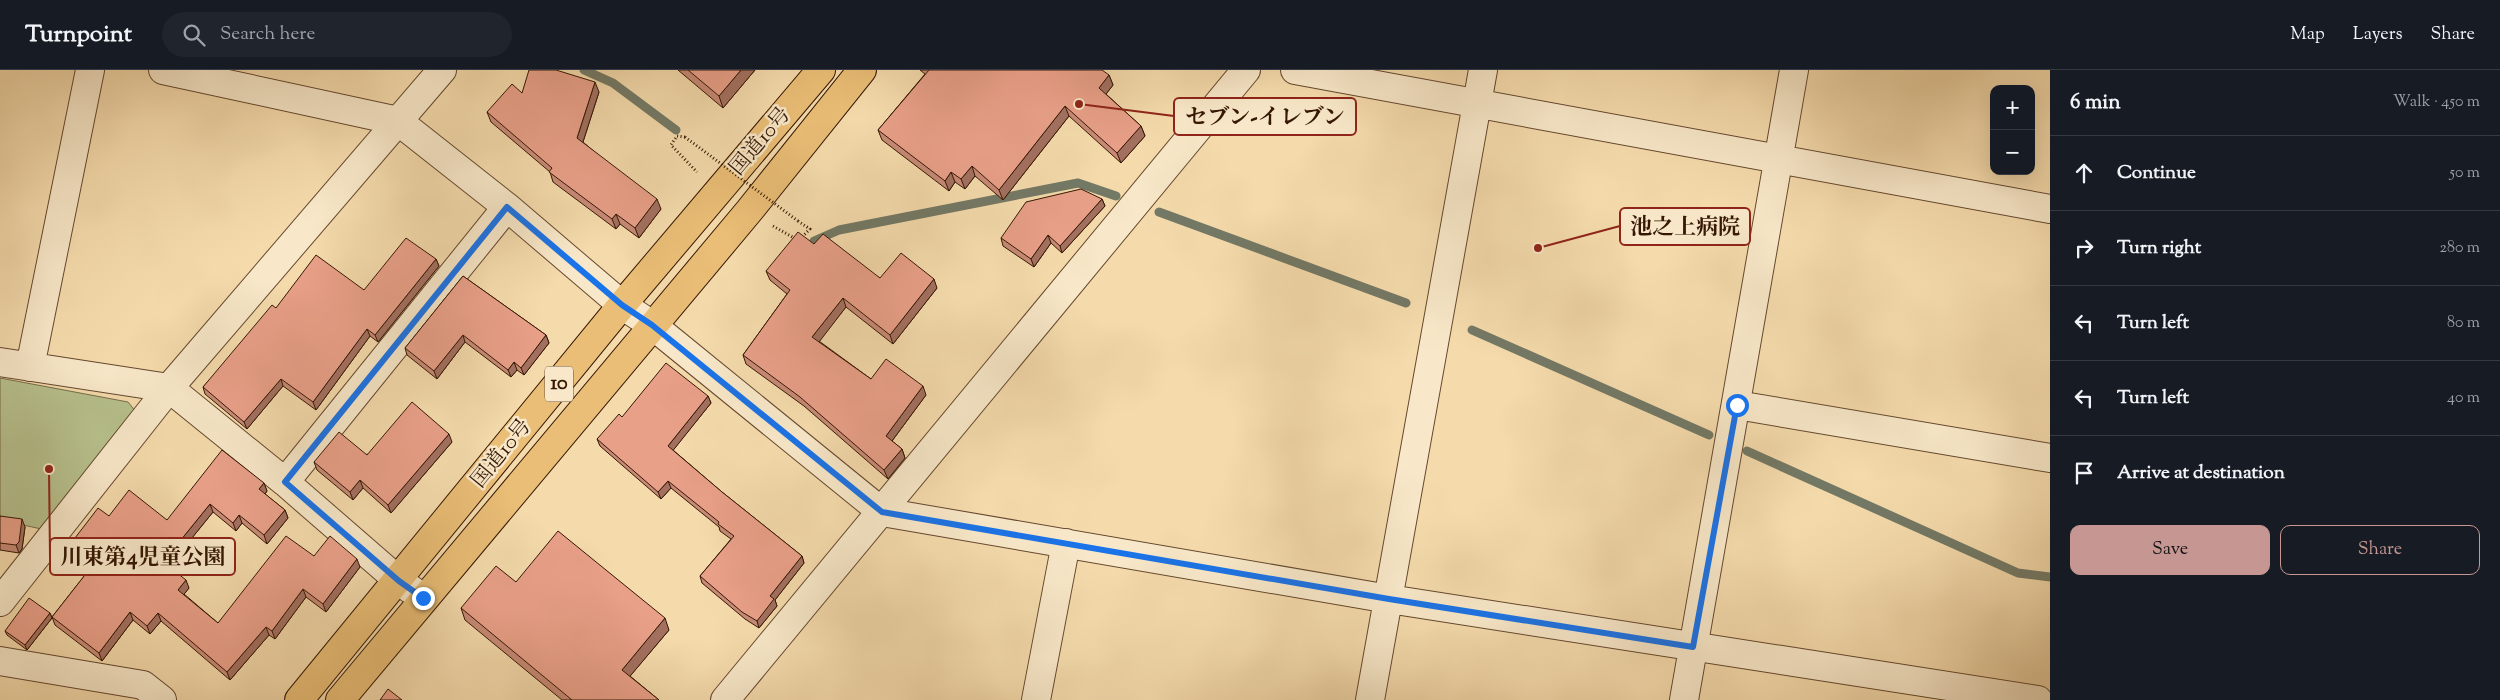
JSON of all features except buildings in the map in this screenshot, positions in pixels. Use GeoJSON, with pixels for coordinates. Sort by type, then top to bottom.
{"type":"FeatureCollection","features":[{"type":"Feature","properties":{"kind":"highway","name":"国道10号"},"geometry":{"type":"LineString","coordinates":[[299,700],[399,581],[622,305],[718,194],[821,70]]}},
{"type":"Feature","properties":{"kind":"highway","name":"国道10号"},"geometry":{"type":"LineString","coordinates":[[340,700],[423,598],[749,211],[862,70]]}},
{"type":"Feature","properties":{"kind":"street"},"geometry":{"type":"LineString","coordinates":[[30,367],[90,70]]}},
{"type":"Feature","properties":{"kind":"street"},"geometry":{"type":"LineString","coordinates":[[163,70],[398,121],[507,207],[622,305],[652,325],[882,512],[1389,599],[2038,700]]}},
{"type":"Feature","properties":{"kind":"street"},"geometry":{"type":"LineString","coordinates":[[0,602],[170,388],[442,70]]}},
{"type":"Feature","properties":{"kind":"street"},"geometry":{"type":"LineString","coordinates":[[725,700],[1246,70]]}},
{"type":"Feature","properties":{"kind":"street"},"geometry":{"type":"LineString","coordinates":[[1295,70],[1477,102],[2050,210]]}},
{"type":"Feature","properties":{"kind":"street"},"geometry":{"type":"LineString","coordinates":[[1370,700],[1483,70]]}},
{"type":"Feature","properties":{"kind":"street"},"geometry":{"type":"LineString","coordinates":[[1684,700],[1794,70]]}},
{"type":"Feature","properties":{"kind":"street"},"geometry":{"type":"LineString","coordinates":[[285,482],[507,207]]}},
{"type":"Feature","properties":{"kind":"street"},"geometry":{"type":"LineString","coordinates":[[0,362],[170,388],[285,482],[399,581],[423,598]]}},
{"type":"Feature","properties":{"kind":"street"},"geometry":{"type":"LineString","coordinates":[[1737,405],[2050,458]]}},
{"type":"Feature","properties":{"kind":"street"},"geometry":{"type":"LineString","coordinates":[[1036,700],[1066,543]]}},
{"type":"Feature","properties":{"kind":"street"},"geometry":{"type":"LineString","coordinates":[[0,661],[142,685],[162,700]]}},
{"type":"Feature","properties":{"kind":"path"},"geometry":{"type":"LineString","coordinates":[[718,194],[671,145],[677,136],[685,137],[810,229],[798,241],[749,211]]}},
{"type":"Feature","properties":{"kind":"green space"},"geometry":{"type":"Polygon","coordinates":[[[0,378],[128,402],[140,417],[46,530],[0,520],[0,378]]]}},
{"type":"Feature","properties":{"kind":"waterway"},"geometry":{"type":"LineString","coordinates":[[584,70],[613,83],[676,130]]}},
{"type":"Feature","properties":{"kind":"waterway"},"geometry":{"type":"LineString","coordinates":[[814,241],[839,230],[1078,183],[1116,196]]}},
{"type":"Feature","properties":{"kind":"waterway"},"geometry":{"type":"LineString","coordinates":[[1159,212],[1406,303]]}},
{"type":"Feature","properties":{"kind":"waterway"},"geometry":{"type":"LineString","coordinates":[[1472,330],[1709,435]]}},
{"type":"Feature","properties":{"kind":"waterway"},"geometry":{"type":"LineString","coordinates":[[1747,451],[2018,573],[2050,577]]}},
{"type":"Feature","properties":{"kind":"place","name":"セブン-イレブン"},"geometry":{"type":"Point","coordinates":[1079,104]}},
{"type":"Feature","properties":{"kind":"place","name":"池之上病院"},"geometry":{"type":"Point","coordinates":[1538,248]}},
{"type":"Feature","properties":{"kind":"place","name":"川東第4児童公園"},"geometry":{"type":"Point","coordinates":[49,469]}},
{"type":"Feature","properties":{"kind":"route"},"geometry":{"type":"LineString","coordinates":[[423,598],[399,581],[285,482],[507,207],[622,305],[652,325],[882,512],[1389,599],[1693,647],[1737,405]]}}]}
